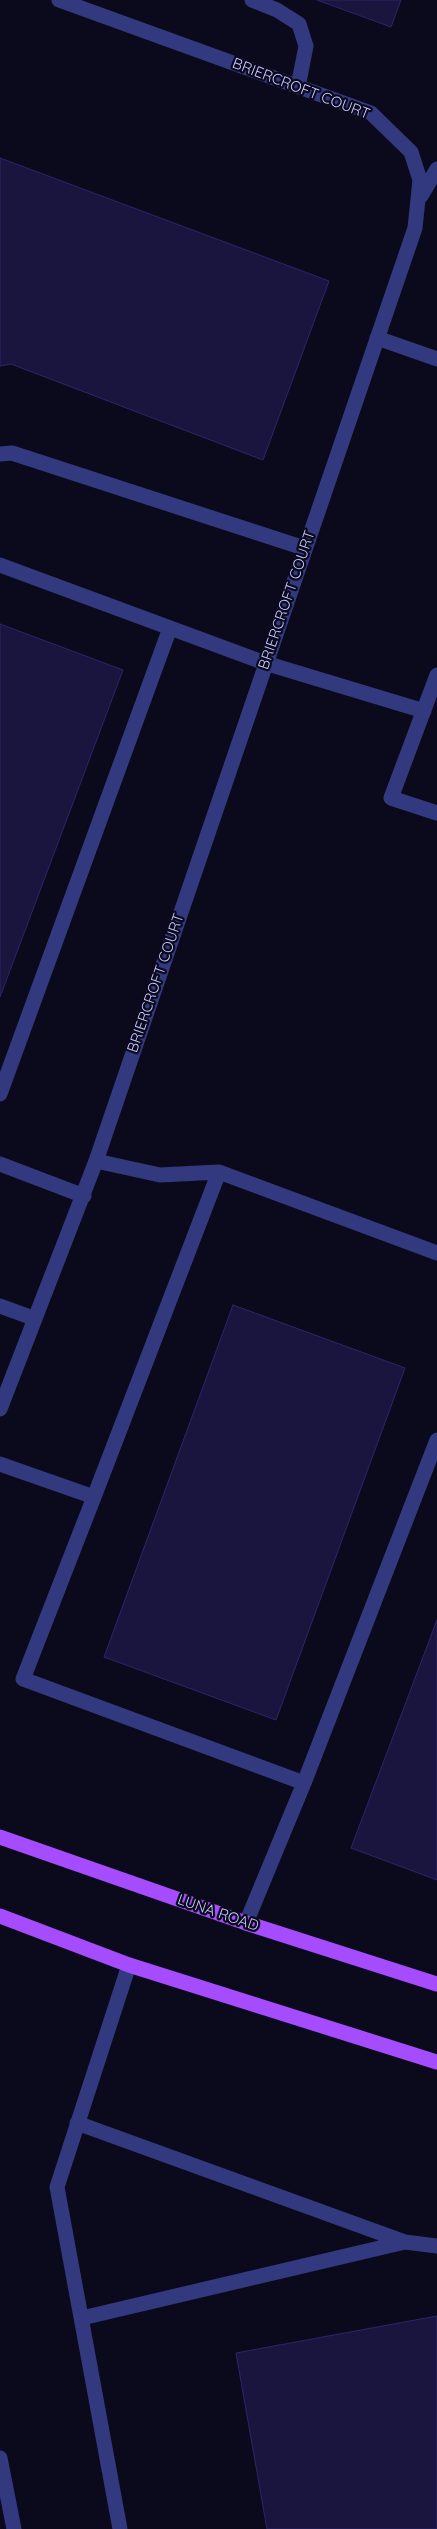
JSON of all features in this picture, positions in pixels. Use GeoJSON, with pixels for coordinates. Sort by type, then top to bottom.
{"type":"FeatureCollection","features":[{"type":"Feature","properties":{"kind":"main road","name":"LUNA ROAD"},"geometry":{"type":"LineString","coordinates":[[0,1837],[246,1923],[437,1984]]}},
{"type":"Feature","properties":{"kind":"main road"},"geometry":{"type":"LineString","coordinates":[[0,1916],[129,1965],[437,2062]]}},
{"type":"Feature","properties":{"kind":"street","name":"BRIERCROFT COURT"},"geometry":{"type":"LineString","coordinates":[[0,1408],[33,1318],[84,1196],[96,1161],[304,548],[415,228],[420,180],[411,152],[371,113],[60,0]]}},
{"type":"Feature","properties":{"kind":"street"},"geometry":{"type":"LineString","coordinates":[[252,0],[277,10],[299,24],[306,46],[298,86]]}},
{"type":"Feature","properties":{"kind":"street"},"geometry":{"type":"LineString","coordinates":[[418,200],[437,169]]}},
{"type":"Feature","properties":{"kind":"street"},"geometry":{"type":"LineString","coordinates":[[377,338],[437,359]]}},
{"type":"Feature","properties":{"kind":"street"},"geometry":{"type":"LineString","coordinates":[[0,454],[12,453],[304,548]]}},
{"type":"Feature","properties":{"kind":"street"},"geometry":{"type":"LineString","coordinates":[[0,565],[265,663],[424,711]]}},
{"type":"Feature","properties":{"kind":"street"},"geometry":{"type":"LineString","coordinates":[[0,1094],[170,628]]}},
{"type":"Feature","properties":{"kind":"street"},"geometry":{"type":"LineString","coordinates":[[437,675],[392,798],[437,814]]}},
{"type":"Feature","properties":{"kind":"street"},"geometry":{"type":"LineString","coordinates":[[96,1161],[160,1175],[220,1172],[437,1253]]}},
{"type":"Feature","properties":{"kind":"street"},"geometry":{"type":"LineString","coordinates":[[0,1164],[84,1196]]}},
{"type":"Feature","properties":{"kind":"street"},"geometry":{"type":"LineString","coordinates":[[220,1172],[23,1679],[304,1783]]}},
{"type":"Feature","properties":{"kind":"street"},"geometry":{"type":"LineString","coordinates":[[0,1306],[33,1318]]}},
{"type":"Feature","properties":{"kind":"street"},"geometry":{"type":"LineString","coordinates":[[246,1923],[304,1783],[437,1440]]}},
{"type":"Feature","properties":{"kind":"street"},"geometry":{"type":"LineString","coordinates":[[0,1464],[94,1497]]}},
{"type":"Feature","properties":{"kind":"street"},"geometry":{"type":"LineString","coordinates":[[120,2529],[57,2187],[129,1965]]}},
{"type":"Feature","properties":{"kind":"street"},"geometry":{"type":"LineString","coordinates":[[77,2123],[405,2242],[437,2246]]}},
{"type":"Feature","properties":{"kind":"street"},"geometry":{"type":"LineString","coordinates":[[82,2318],[405,2242]]}},
{"type":"Feature","properties":{"kind":"street"},"geometry":{"type":"LineString","coordinates":[[0,2458],[14,2529]]}},
{"type":"Feature","properties":{"kind":"building"},"geometry":{"type":"Polygon","coordinates":[[[317,0],[401,0],[391,27],[317,0]]]}},
{"type":"Feature","properties":{"kind":"building"},"geometry":{"type":"Polygon","coordinates":[[[0,158],[329,281],[263,460],[11,364],[0,366],[0,158]]]}},
{"type":"Feature","properties":{"kind":"building"},"geometry":{"type":"Polygon","coordinates":[[[0,624],[123,670],[0,997],[0,624]]]}},
{"type":"Feature","properties":{"kind":"building"},"geometry":{"type":"Polygon","coordinates":[[[233,1305],[405,1368],[276,1720],[104,1657],[233,1305]]]}},
{"type":"Feature","properties":{"kind":"building"},"geometry":{"type":"Polygon","coordinates":[[[437,1620],[437,1880],[351,1848],[437,1620]]]}},
{"type":"Feature","properties":{"kind":"building"},"geometry":{"type":"Polygon","coordinates":[[[437,2316],[437,2529],[267,2529],[236,2353],[437,2316]]]}}]}
